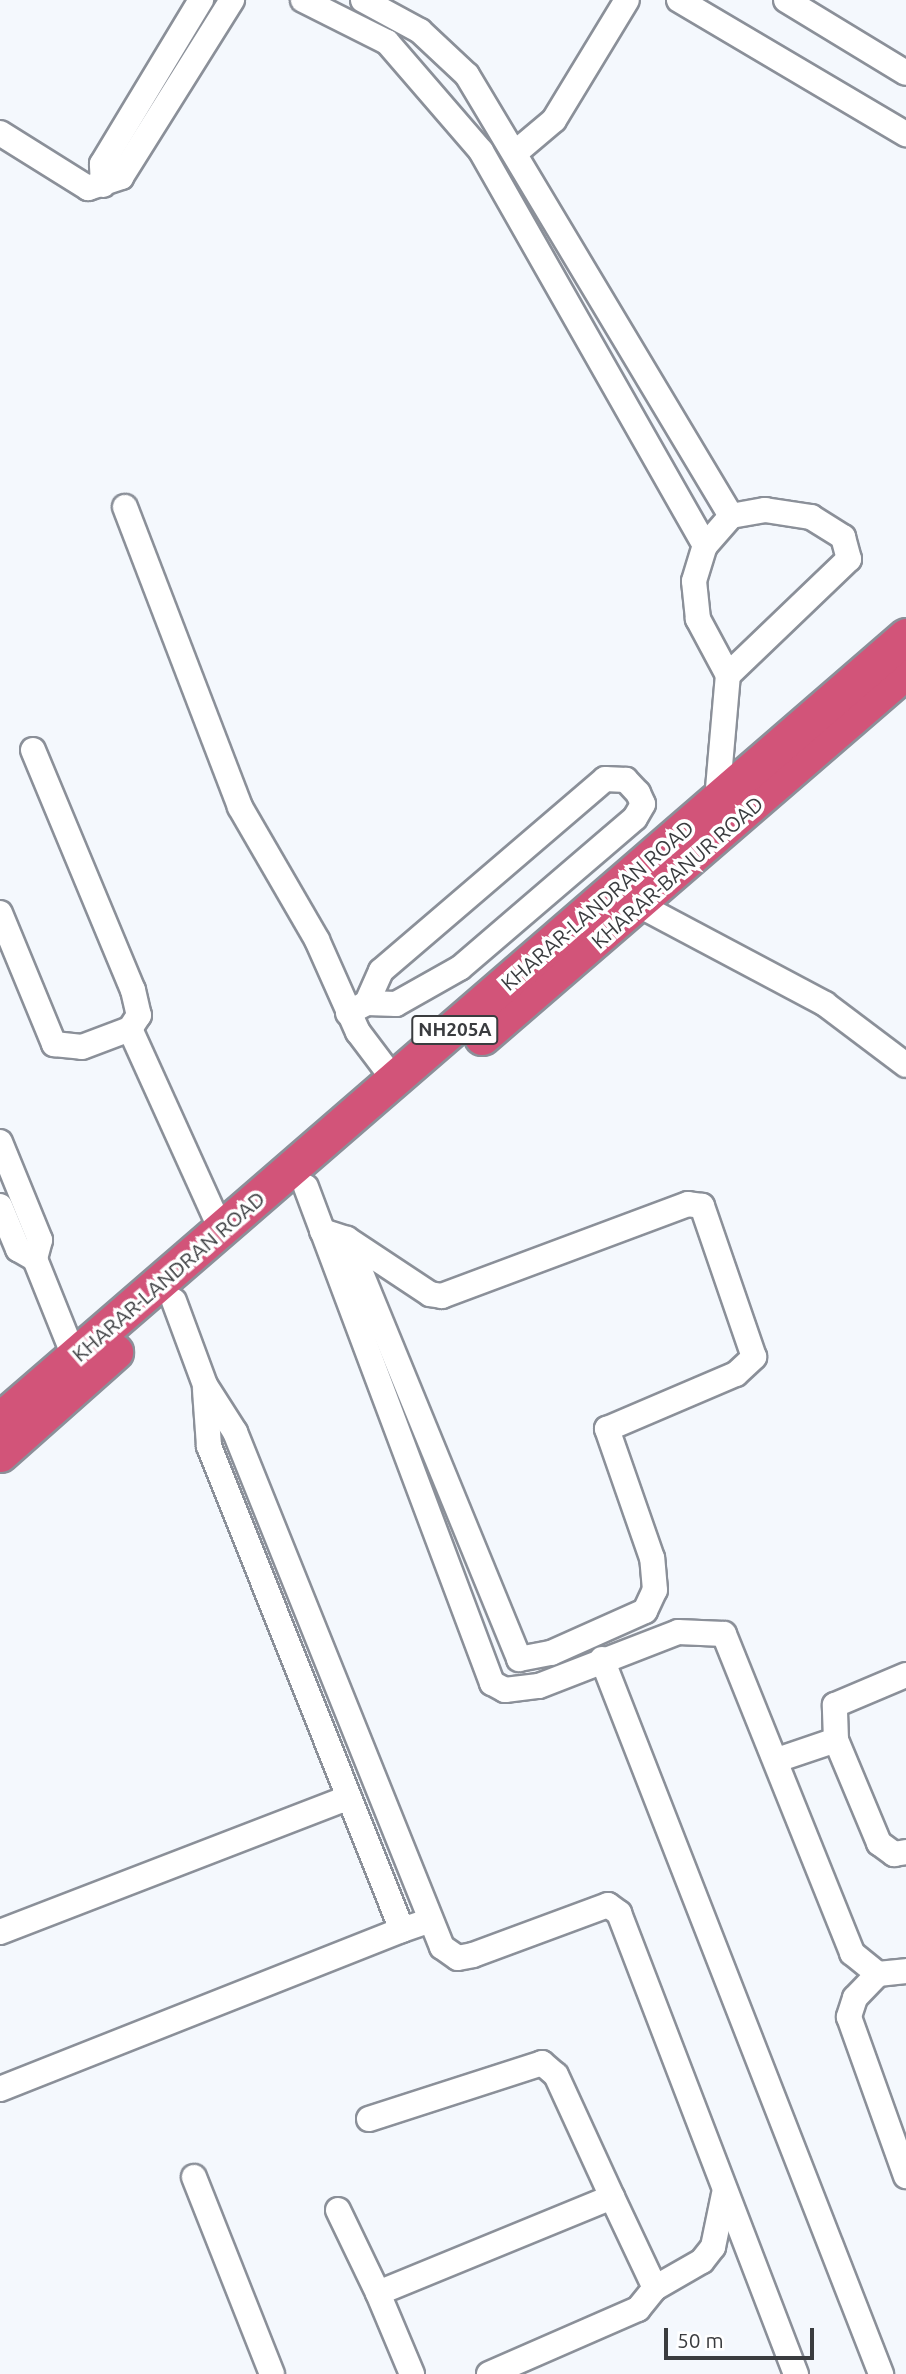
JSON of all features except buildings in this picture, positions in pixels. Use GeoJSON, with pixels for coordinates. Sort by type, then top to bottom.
{"type":"FeatureCollection","features":[{"type":"Feature","properties":{"kind":"highway","name":"KHARAR-LANDRAN ROAD"},"geometry":{"type":"LineString","coordinates":[[0,1420],[74,1356],[197,1266],[221,1230],[395,1081],[626,899],[717,800],[906,636]]}},
{"type":"Feature","properties":{"kind":"highway","name":"KHARAR-BANUR ROAD"},"geometry":{"type":"LineString","coordinates":[[0,1454],[174,1301],[197,1266],[306,1187],[626,899],[906,671]]}},
{"type":"Feature","properties":{"kind":"street"},"geometry":{"type":"LineString","coordinates":[[0,133],[88,188],[121,177],[232,0]]}},
{"type":"Feature","properties":{"kind":"street"},"geometry":{"type":"LineString","coordinates":[[303,0],[387,42],[481,151],[705,546]]}},
{"type":"Feature","properties":{"kind":"street"},"geometry":{"type":"LineString","coordinates":[[363,0],[447,51],[515,153],[731,516]]}},
{"type":"Feature","properties":{"kind":"street"},"geometry":{"type":"LineString","coordinates":[[515,153],[554,120],[626,0]]}},
{"type":"Feature","properties":{"kind":"street"},"geometry":{"type":"LineString","coordinates":[[679,0],[906,134]]}},
{"type":"Feature","properties":{"kind":"street"},"geometry":{"type":"LineString","coordinates":[[786,0],[906,73]]}},
{"type":"Feature","properties":{"kind":"street"},"geometry":{"type":"LineString","coordinates":[[103,185],[102,164],[190,4],[217,25]]}},
{"type":"Feature","properties":{"kind":"street"},"geometry":{"type":"LineString","coordinates":[[125,507],[240,807],[358,1008],[395,1081]]}},
{"type":"Feature","properties":{"kind":"street"},"geometry":{"type":"LineString","coordinates":[[717,800],[728,675],[698,619],[694,581],[705,546],[731,516],[765,510],[811,517],[843,537],[851,552],[728,675]]}},
{"type":"Feature","properties":{"kind":"street"},"geometry":{"type":"LineString","coordinates":[[0,913],[54,1044],[82,1047],[130,1029],[139,1015],[133,990],[33,750]]}},
{"type":"Feature","properties":{"kind":"street"},"geometry":{"type":"LineString","coordinates":[[605,779],[626,780],[638,793],[643,804],[635,818],[460,968],[396,1004],[358,1008],[381,971],[605,779]]}},
{"type":"Feature","properties":{"kind":"street"},"geometry":{"type":"LineString","coordinates":[[626,899],[825,1004],[906,1065]]}},
{"type":"Feature","properties":{"kind":"street"},"geometry":{"type":"LineString","coordinates":[[130,1029],[221,1230]]}},
{"type":"Feature","properties":{"kind":"street"},"geometry":{"type":"LineString","coordinates":[[0,1142],[6,1205],[40,1240],[35,1259],[74,1356]]}},
{"type":"Feature","properties":{"kind":"street"},"geometry":{"type":"LineString","coordinates":[[306,1187],[492,1683],[505,1690],[528,1688],[678,1632],[724,1634],[777,1760],[852,1952],[878,1974]]}},
{"type":"Feature","properties":{"kind":"street"},"geometry":{"type":"LineString","coordinates":[[323,1231],[347,1239],[430,1294],[442,1296],[688,1204],[702,1206],[754,1357],[736,1374],[607,1429],[652,1558],[655,1590],[645,1611],[551,1653],[527,1661],[517,1656],[347,1239]]}},
{"type":"Feature","properties":{"kind":"street"},"geometry":{"type":"LineString","coordinates":[[174,1301],[205,1385],[235,1433],[428,1921],[442,1947],[458,1958],[608,1905],[615,1909],[796,2374]]}},
{"type":"Feature","properties":{"kind":"street"},"geometry":{"type":"LineString","coordinates":[[205,1385],[209,1446],[402,1930]]}},
{"type":"Feature","properties":{"kind":"street"},"geometry":{"type":"LineString","coordinates":[[602,1659],[881,2374]]}},
{"type":"Feature","properties":{"kind":"street"},"geometry":{"type":"LineString","coordinates":[[906,1675],[835,1705],[836,1740],[879,1843],[894,1854],[906,1852]]}},
{"type":"Feature","properties":{"kind":"street"},"geometry":{"type":"LineString","coordinates":[[777,1760],[836,1740]]}},
{"type":"Feature","properties":{"kind":"street"},"geometry":{"type":"LineString","coordinates":[[0,1932],[349,1797]]}},
{"type":"Feature","properties":{"kind":"street"},"geometry":{"type":"LineString","coordinates":[[0,2089],[428,1921]]}},
{"type":"Feature","properties":{"kind":"street"},"geometry":{"type":"LineString","coordinates":[[906,1971],[878,1974],[855,1998],[849,2017],[906,2176]]}},
{"type":"Feature","properties":{"kind":"street"},"geometry":{"type":"LineString","coordinates":[[369,2119],[542,2063],[556,2074],[655,2288]]}},
{"type":"Feature","properties":{"kind":"street"},"geometry":{"type":"LineString","coordinates":[[194,2177],[272,2374]]}},
{"type":"Feature","properties":{"kind":"street"},"geometry":{"type":"LineString","coordinates":[[489,2374],[638,2309],[655,2288],[708,2255],[724,2190]]}},
{"type":"Feature","properties":{"kind":"street"},"geometry":{"type":"LineString","coordinates":[[378,2293],[612,2197]]}},
{"type":"Feature","properties":{"kind":"street"},"geometry":{"type":"LineString","coordinates":[[338,2210],[378,2293],[412,2374]]}}]}
